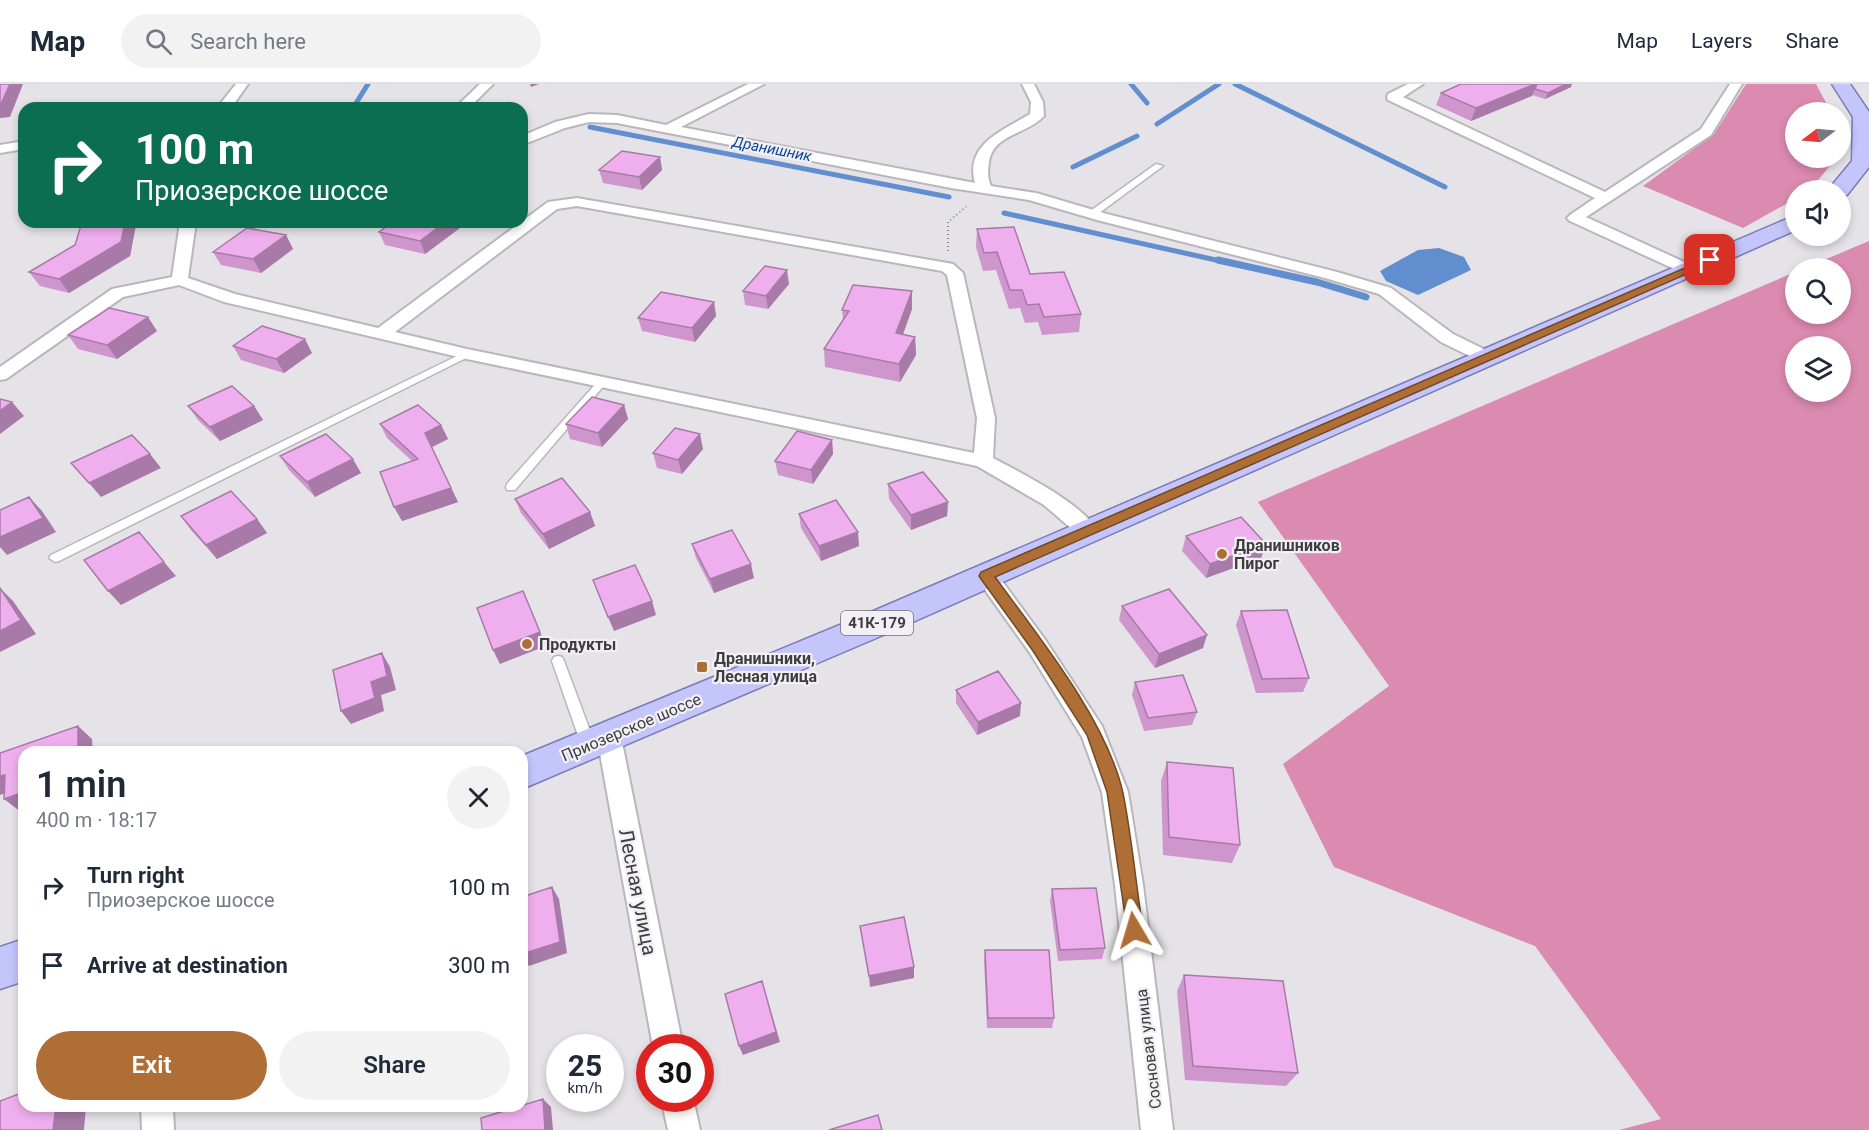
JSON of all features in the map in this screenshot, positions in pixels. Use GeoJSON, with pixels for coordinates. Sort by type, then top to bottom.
{"type":"FeatureCollection","features":[{"type":"Feature","properties":{"kind":"main road"},"geometry":{"type":"LineString","coordinates":[[1841,84],[1863,117],[1862,162],[1847,180]]}},
{"type":"Feature","properties":{"kind":"main road","name":"Приозерское шоссе"},"geometry":{"type":"LineString","coordinates":[[528,771],[986,576],[1785,227]]}},
{"type":"Feature","properties":{"kind":"main road"},"geometry":{"type":"LineString","coordinates":[[0,968],[18,962]]}},
{"type":"Feature","properties":{"kind":"street"},"geometry":{"type":"LineString","coordinates":[[228,102],[242,84]]}},
{"type":"Feature","properties":{"kind":"street"},"geometry":{"type":"LineString","coordinates":[[468,102],[487,84]]}},
{"type":"Feature","properties":{"kind":"street"},"geometry":{"type":"LineString","coordinates":[[670,128],[758,84]]}},
{"type":"Feature","properties":{"kind":"street"},"geometry":{"type":"LineString","coordinates":[[986,189],[980,181],[981,156],[987,145],[1037,116],[1037,102],[1028,84]]}},
{"type":"Feature","properties":{"kind":"street"},"geometry":{"type":"LineString","coordinates":[[1417,84],[1393,97],[1606,198]]}},
{"type":"Feature","properties":{"kind":"street"},"geometry":{"type":"LineString","coordinates":[[1689,270],[1575,218],[1706,132],[1736,84]]}},
{"type":"Feature","properties":{"kind":"street"},"geometry":{"type":"LineString","coordinates":[[528,138],[560,125],[589,118],[617,119],[951,184],[1031,196],[1385,291],[1447,338],[1486,357]]}},
{"type":"Feature","properties":{"kind":"street"},"geometry":{"type":"LineString","coordinates":[[0,149],[18,147]]}},
{"type":"Feature","properties":{"kind":"street"},"geometry":{"type":"LineString","coordinates":[[528,224],[553,205],[577,202],[947,267],[955,273],[986,418],[982,461]]}},
{"type":"Feature","properties":{"kind":"street"},"geometry":{"type":"LineString","coordinates":[[180,280],[187,228]]}},
{"type":"Feature","properties":{"kind":"street"},"geometry":{"type":"LineString","coordinates":[[382,333],[522,228]]}},
{"type":"Feature","properties":{"kind":"street"},"geometry":{"type":"LineString","coordinates":[[0,375],[118,293],[180,280],[230,298],[269,305],[467,354],[982,461],[1034,488],[1068,511],[1087,531]]}},
{"type":"Feature","properties":{"kind":"street","name":"Сосновая улица"},"geometry":{"type":"LineString","coordinates":[[986,576],[1038,647],[1094,733],[1115,792],[1129,885],[1157,1130]]}},
{"type":"Feature","properties":{"kind":"street","name":"Лесная улица"},"geometry":{"type":"LineString","coordinates":[[599,741],[665,1034]]}},
{"type":"Feature","properties":{"kind":"street"},"geometry":{"type":"LineString","coordinates":[[157,1112],[158,1130]]}},
{"type":"Feature","properties":{"kind":"street"},"geometry":{"type":"LineString","coordinates":[[681,1112],[684,1130]]}},
{"type":"Feature","properties":{"kind":"lane"},"geometry":{"type":"LineString","coordinates":[[1092,214],[1159,166]]}},
{"type":"Feature","properties":{"kind":"lane"},"geometry":{"type":"LineString","coordinates":[[55,558],[467,354]]}},
{"type":"Feature","properties":{"kind":"lane"},"geometry":{"type":"LineString","coordinates":[[512,487],[603,381]]}},
{"type":"Feature","properties":{"kind":"lane"},"geometry":{"type":"LineString","coordinates":[[558,661],[599,741]]}},
{"type":"Feature","properties":{"kind":"path"},"geometry":{"type":"LineString","coordinates":[[947,267],[948,222],[986,189]]}},
{"type":"Feature","properties":{"kind":"shaded area"},"geometry":{"type":"Polygon","coordinates":[[[1746,84],[1816,84],[1826,102],[1785,102],[1785,168],[1828,168],[1818,180],[1785,180],[1785,205],[1743,228],[1643,186],[1714,134],[1746,84]]]}},
{"type":"Feature","properties":{"kind":"shaded area"},"geometry":{"type":"Polygon","coordinates":[[[1869,241],[1869,1130],[1619,1130],[1661,1119],[1535,946],[1334,867],[1283,764],[1389,686],[1258,502],[1785,276],[1785,324],[1851,324],[1851,258],[1829,258],[1869,241]]]}},
{"type":"Feature","properties":{"kind":"water"},"geometry":{"type":"Polygon","coordinates":[[[1439,248],[1464,257],[1471,270],[1418,295],[1386,281],[1380,271],[1418,250],[1439,248]]]}},
{"type":"Feature","properties":{"kind":"building"},"geometry":{"type":"Polygon","coordinates":[[[0,84],[10,84],[1,104],[0,104],[0,84]]]}},
{"type":"Feature","properties":{"kind":"building"},"geometry":{"type":"Polygon","coordinates":[[[1461,84],[1535,84],[1476,108],[1441,93],[1461,84]]]}},
{"type":"Feature","properties":{"kind":"building"},"geometry":{"type":"Polygon","coordinates":[[[1537,84],[1566,84],[1548,93],[1535,89],[1537,84]]]}},
{"type":"Feature","properties":{"kind":"building"},"geometry":{"type":"Polygon","coordinates":[[[622,151],[660,157],[639,177],[599,170],[622,151]]]}},
{"type":"Feature","properties":{"kind":"building"},"geometry":{"type":"Polygon","coordinates":[[[1014,227],[1030,274],[1064,272],[1081,314],[1044,317],[1039,304],[1027,305],[1022,290],[1010,290],[997,252],[984,253],[977,229],[1014,227]]]}},
{"type":"Feature","properties":{"kind":"building"},"geometry":{"type":"Polygon","coordinates":[[[80,228],[124,228],[121,242],[59,279],[29,272],[75,245],[80,228]]]}},
{"type":"Feature","properties":{"kind":"building"},"geometry":{"type":"Polygon","coordinates":[[[247,228],[286,235],[253,259],[213,252],[247,228]]]}},
{"type":"Feature","properties":{"kind":"building"},"geometry":{"type":"Polygon","coordinates":[[[385,228],[437,228],[420,241],[379,232],[385,228]]]}},
{"type":"Feature","properties":{"kind":"building"},"geometry":{"type":"Polygon","coordinates":[[[765,266],[787,270],[766,296],[743,291],[765,266]]]}},
{"type":"Feature","properties":{"kind":"building"},"geometry":{"type":"Polygon","coordinates":[[[853,285],[912,291],[896,333],[915,337],[899,364],[824,349],[849,311],[842,310],[853,285]]]}},
{"type":"Feature","properties":{"kind":"building"},"geometry":{"type":"Polygon","coordinates":[[[661,292],[714,302],[692,328],[638,318],[661,292]]]}},
{"type":"Feature","properties":{"kind":"building"},"geometry":{"type":"Polygon","coordinates":[[[109,308],[148,317],[107,345],[68,335],[109,308]]]}},
{"type":"Feature","properties":{"kind":"building"},"geometry":{"type":"Polygon","coordinates":[[[262,326],[305,339],[276,359],[233,346],[262,326]]]}},
{"type":"Feature","properties":{"kind":"building"},"geometry":{"type":"Polygon","coordinates":[[[232,386],[254,406],[210,427],[188,406],[232,386]]]}},
{"type":"Feature","properties":{"kind":"building"},"geometry":{"type":"Polygon","coordinates":[[[592,397],[624,405],[598,433],[566,424],[592,397]]]}},
{"type":"Feature","properties":{"kind":"building"},"geometry":{"type":"Polygon","coordinates":[[[0,399],[12,402],[0,411],[0,399]]]}},
{"type":"Feature","properties":{"kind":"building"},"geometry":{"type":"Polygon","coordinates":[[[418,405],[441,425],[425,433],[451,488],[394,507],[380,472],[418,459],[380,424],[418,405]]]}},
{"type":"Feature","properties":{"kind":"building"},"geometry":{"type":"Polygon","coordinates":[[[675,428],[700,434],[678,460],[653,453],[675,428]]]}},
{"type":"Feature","properties":{"kind":"building"},"geometry":{"type":"Polygon","coordinates":[[[797,431],[832,440],[811,470],[775,461],[797,431]]]}},
{"type":"Feature","properties":{"kind":"building"},"geometry":{"type":"Polygon","coordinates":[[[326,434],[353,459],[307,482],[280,456],[326,434]]]}},
{"type":"Feature","properties":{"kind":"building"},"geometry":{"type":"Polygon","coordinates":[[[132,435],[150,454],[89,483],[71,463],[132,435]]]}},
{"type":"Feature","properties":{"kind":"building"},"geometry":{"type":"Polygon","coordinates":[[[923,472],[948,502],[911,515],[888,484],[923,472]]]}},
{"type":"Feature","properties":{"kind":"building"},"geometry":{"type":"Polygon","coordinates":[[[562,478],[590,512],[543,534],[515,499],[562,478]]]}},
{"type":"Feature","properties":{"kind":"building"},"geometry":{"type":"Polygon","coordinates":[[[231,491],[257,519],[206,545],[181,516],[231,491]]]}},
{"type":"Feature","properties":{"kind":"building"},"geometry":{"type":"Polygon","coordinates":[[[29,497],[43,518],[0,537],[0,510],[29,497]]]}},
{"type":"Feature","properties":{"kind":"building"},"geometry":{"type":"Polygon","coordinates":[[[836,500],[858,532],[819,546],[799,514],[836,500]]]}},
{"type":"Feature","properties":{"kind":"building"},"geometry":{"type":"Polygon","coordinates":[[[1241,517],[1266,544],[1210,564],[1186,536],[1241,517]]]}},
{"type":"Feature","properties":{"kind":"building"},"geometry":{"type":"Polygon","coordinates":[[[732,530],[751,564],[710,579],[692,544],[732,530]]]}},
{"type":"Feature","properties":{"kind":"building"},"geometry":{"type":"Polygon","coordinates":[[[139,532],[164,562],[108,591],[84,560],[139,532]]]}},
{"type":"Feature","properties":{"kind":"building"},"geometry":{"type":"Polygon","coordinates":[[[635,565],[652,601],[608,617],[593,580],[635,565]]]}},
{"type":"Feature","properties":{"kind":"building"},"geometry":{"type":"Polygon","coordinates":[[[0,588],[21,620],[0,631],[0,588]]]}},
{"type":"Feature","properties":{"kind":"building"},"geometry":{"type":"Polygon","coordinates":[[[1169,589],[1207,635],[1159,654],[1122,606],[1169,589]]]}},
{"type":"Feature","properties":{"kind":"building"},"geometry":{"type":"Polygon","coordinates":[[[523,591],[540,632],[493,650],[477,608],[523,591]]]}},
{"type":"Feature","properties":{"kind":"building"},"geometry":{"type":"Polygon","coordinates":[[[1287,610],[1309,678],[1262,679],[1241,611],[1287,610]]]}},
{"type":"Feature","properties":{"kind":"building"},"geometry":{"type":"Polygon","coordinates":[[[382,653],[387,676],[371,682],[375,698],[341,711],[333,670],[382,653]]]}},
{"type":"Feature","properties":{"kind":"building"},"geometry":{"type":"Polygon","coordinates":[[[998,671],[1021,703],[978,722],[956,690],[998,671]]]}},
{"type":"Feature","properties":{"kind":"building"},"geometry":{"type":"Polygon","coordinates":[[[1183,675],[1197,712],[1148,718],[1135,682],[1183,675]]]}},
{"type":"Feature","properties":{"kind":"building"},"geometry":{"type":"Polygon","coordinates":[[[78,726],[78,746],[20,746],[78,726]]]}},
{"type":"Feature","properties":{"kind":"building"},"geometry":{"type":"Polygon","coordinates":[[[18,747],[18,794],[4,799],[5,775],[0,776],[0,753],[18,747]]]}},
{"type":"Feature","properties":{"kind":"building"},"geometry":{"type":"Polygon","coordinates":[[[1167,762],[1233,768],[1240,845],[1169,837],[1167,762]]]}},
{"type":"Feature","properties":{"kind":"building"},"geometry":{"type":"Polygon","coordinates":[[[552,887],[560,942],[528,952],[528,895],[552,887]]]}},
{"type":"Feature","properties":{"kind":"building"},"geometry":{"type":"Polygon","coordinates":[[[1096,888],[1105,948],[1060,950],[1052,889],[1096,888]]]}},
{"type":"Feature","properties":{"kind":"building"},"geometry":{"type":"Polygon","coordinates":[[[904,917],[914,967],[869,976],[860,926],[904,917]]]}},
{"type":"Feature","properties":{"kind":"building"},"geometry":{"type":"Polygon","coordinates":[[[985,950],[1049,950],[1054,1018],[988,1018],[985,950]]]}},
{"type":"Feature","properties":{"kind":"building"},"geometry":{"type":"Polygon","coordinates":[[[1184,975],[1283,981],[1298,1073],[1193,1066],[1184,975]]]}},
{"type":"Feature","properties":{"kind":"building"},"geometry":{"type":"Polygon","coordinates":[[[762,981],[776,1032],[739,1046],[725,994],[762,981]]]}},
{"type":"Feature","properties":{"kind":"building"},"geometry":{"type":"Polygon","coordinates":[[[18,1094],[18,1112],[55,1112],[53,1130],[0,1130],[0,1101],[18,1094]]]}},
{"type":"Feature","properties":{"kind":"building"},"geometry":{"type":"Polygon","coordinates":[[[543,1099],[545,1130],[482,1130],[481,1118],[501,1112],[528,1112],[528,1104],[543,1099]]]}},
{"type":"Feature","properties":{"kind":"building"},"geometry":{"type":"Polygon","coordinates":[[[878,1115],[882,1130],[829,1130],[878,1115]]]}},
{"type":"Feature","properties":{"kind":"waterway"},"geometry":{"type":"LineString","coordinates":[[357,102],[368,84]]}},
{"type":"Feature","properties":{"kind":"waterway"},"geometry":{"type":"LineString","coordinates":[[1131,84],[1147,103]]}},
{"type":"Feature","properties":{"kind":"waterway"},"geometry":{"type":"LineString","coordinates":[[1157,124],[1219,84]]}},
{"type":"Feature","properties":{"kind":"waterway"},"geometry":{"type":"LineString","coordinates":[[1235,84],[1445,187]]}},
{"type":"Feature","properties":{"kind":"waterway","name":"Дранишник"},"geometry":{"type":"LineString","coordinates":[[590,127],[949,197]]}},
{"type":"Feature","properties":{"kind":"waterway"},"geometry":{"type":"LineString","coordinates":[[1073,167],[1137,136]]}},
{"type":"Feature","properties":{"kind":"waterway"},"geometry":{"type":"LineString","coordinates":[[1004,213],[1225,262]]}},
{"type":"Feature","properties":{"kind":"waterway"},"geometry":{"type":"LineString","coordinates":[[1218,260],[1317,282],[1366,297]]}},
{"type":"Feature","properties":{"kind":"place","name":"Дранишников Пирог"},"geometry":{"type":"Point","coordinates":[1222,554]}},
{"type":"Feature","properties":{"kind":"place","name":"Продукты"},"geometry":{"type":"Point","coordinates":[527,644]}},
{"type":"Feature","properties":{"kind":"place","name":"Дранишники, Лесная улица"},"geometry":{"type":"Point","coordinates":[702,667]}},
{"type":"Feature","properties":{"kind":"route"},"geometry":{"type":"LineString","coordinates":[[1134,930],[1115,792],[1094,733],[1038,647],[986,576],[1710,260]]}}]}
